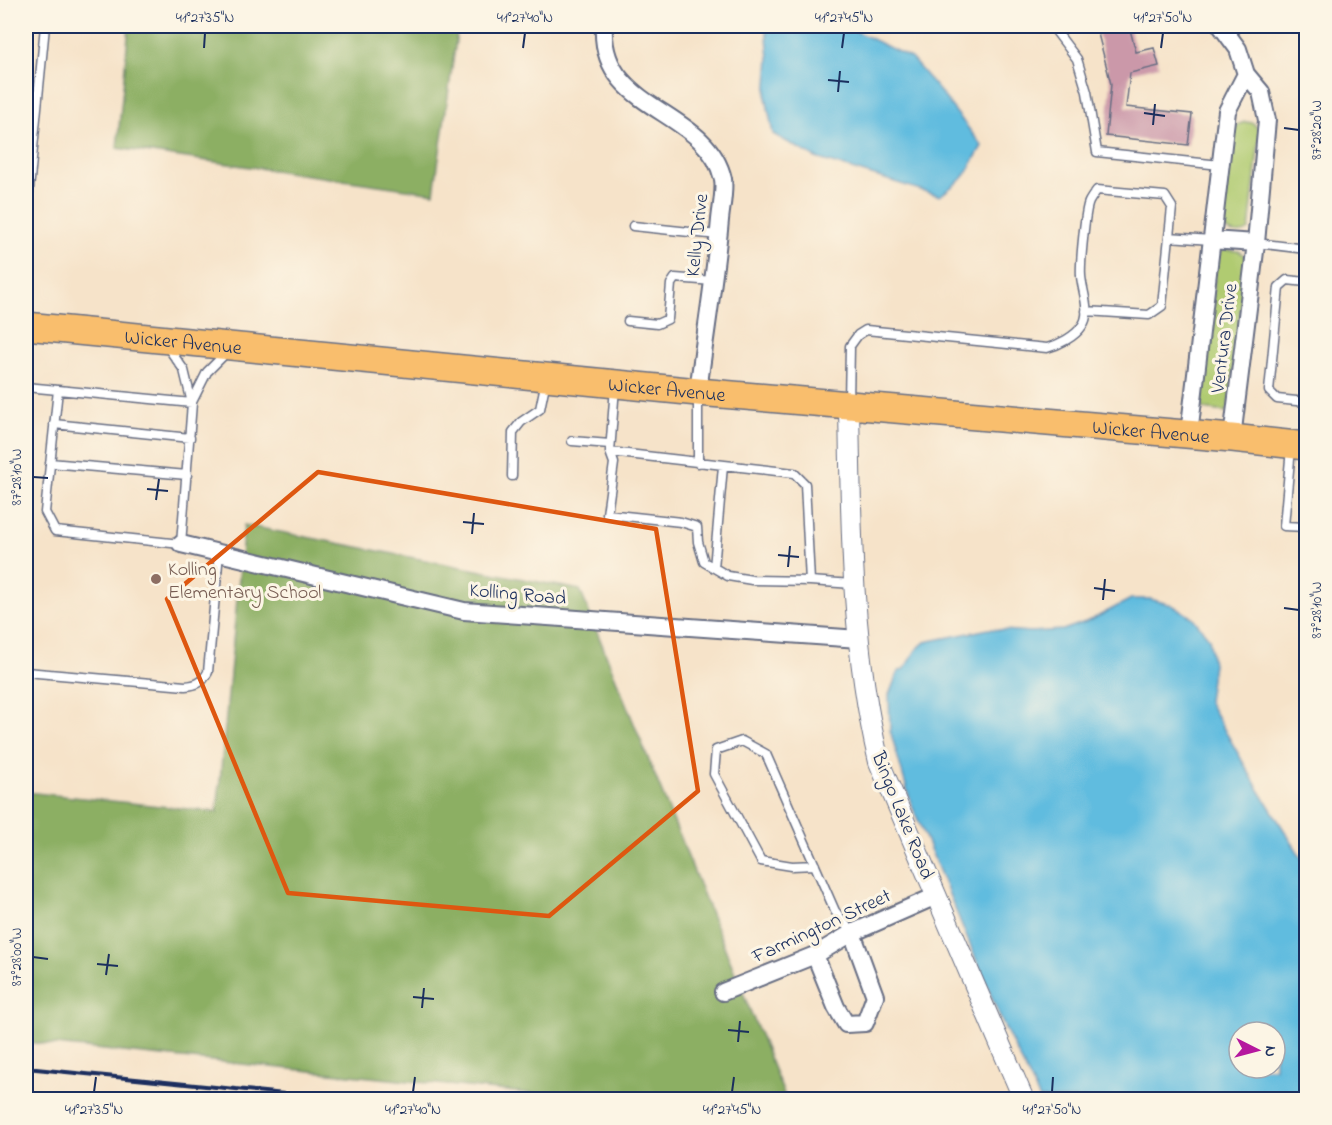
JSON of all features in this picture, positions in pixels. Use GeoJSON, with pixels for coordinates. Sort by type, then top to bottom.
{"type":"FeatureCollection","features":[{"type":"Feature","properties":{"kind":"highway","name":"Wicker Avenue"},"geometry":{"type":"LineString","coordinates":[[26,327],[698,392],[1299,445]]}},
{"type":"Feature","properties":{"kind":"street","name":"Kelly Drive"},"geometry":{"type":"LineString","coordinates":[[604,26],[603,39],[609,63],[624,85],[696,136],[710,151],[723,180],[713,281],[698,392]]}},
{"type":"Feature","properties":{"kind":"street","name":"Ventura Drive"},"geometry":{"type":"LineString","coordinates":[[1221,26],[1238,49],[1246,74],[1261,92],[1267,120],[1256,243],[1232,438]]}},
{"type":"Feature","properties":{"kind":"street","name":"Ventura Drive"},"geometry":{"type":"LineString","coordinates":[[1189,434],[1227,111],[1246,74]]}},
{"type":"Feature","properties":{"kind":"street"},"geometry":{"type":"LineString","coordinates":[[1211,240],[1256,243]]}},
{"type":"Feature","properties":{"kind":"street","name":"Bingo Lake Road"},"geometry":{"type":"LineString","coordinates":[[849,405],[859,639],[871,728],[879,762],[1024,1100]]}},
{"type":"Feature","properties":{"kind":"street","name":"Kolling Road"},"geometry":{"type":"LineString","coordinates":[[181,544],[464,611],[859,639]]}},
{"type":"Feature","properties":{"kind":"street","name":"Farmington Street"},"geometry":{"type":"LineString","coordinates":[[723,992],[815,955],[852,933],[936,896]]}},
{"type":"Feature","properties":{"kind":"street"},"geometry":{"type":"LineString","coordinates":[[815,955],[846,1024],[865,1023],[875,996],[852,933]]}},
{"type":"Feature","properties":{"kind":"lane"},"geometry":{"type":"LineString","coordinates":[[26,220],[45,26]]}},
{"type":"Feature","properties":{"kind":"lane"},"geometry":{"type":"LineString","coordinates":[[1052,26],[1077,59],[1087,92],[1097,152],[1220,165]]}},
{"type":"Feature","properties":{"kind":"lane"},"geometry":{"type":"LineString","coordinates":[[26,99],[36,109]]}},
{"type":"Feature","properties":{"kind":"lane"},"geometry":{"type":"LineString","coordinates":[[849,405],[850,346],[858,335],[866,330],[1047,348],[1059,345],[1082,327],[1087,314],[1086,310],[1080,273],[1088,203],[1097,190],[1165,196],[1172,207],[1162,306],[1149,315],[1086,310]]}},
{"type":"Feature","properties":{"kind":"lane"},"geometry":{"type":"LineString","coordinates":[[633,226],[718,235]]}},
{"type":"Feature","properties":{"kind":"lane"},"geometry":{"type":"LineString","coordinates":[[1169,237],[1211,240]]}},
{"type":"Feature","properties":{"kind":"lane"},"geometry":{"type":"LineString","coordinates":[[1256,243],[1306,249]]}},
{"type":"Feature","properties":{"kind":"lane"},"geometry":{"type":"LineString","coordinates":[[628,321],[657,324],[668,319],[671,284],[675,278],[713,281]]}},
{"type":"Feature","properties":{"kind":"lane"},"geometry":{"type":"LineString","coordinates":[[1306,282],[1287,280],[1279,287],[1269,392],[1276,399],[1306,402]]}},
{"type":"Feature","properties":{"kind":"lane"},"geometry":{"type":"LineString","coordinates":[[58,390],[45,512],[55,531],[181,544],[192,403],[184,370],[162,340]]}},
{"type":"Feature","properties":{"kind":"lane"},"geometry":{"type":"LineString","coordinates":[[192,403],[207,372],[233,346]]}},
{"type":"Feature","properties":{"kind":"lane"},"geometry":{"type":"LineString","coordinates":[[512,476],[513,432],[521,422],[540,409],[546,377]]}},
{"type":"Feature","properties":{"kind":"lane"},"geometry":{"type":"LineString","coordinates":[[615,383],[610,448],[614,464],[608,514],[681,522],[697,527],[698,542],[704,562],[728,576],[752,580],[856,585]]}},
{"type":"Feature","properties":{"kind":"lane"},"geometry":{"type":"LineString","coordinates":[[26,387],[192,403]]}},
{"type":"Feature","properties":{"kind":"lane"},"geometry":{"type":"LineString","coordinates":[[698,392],[698,463]]}},
{"type":"Feature","properties":{"kind":"lane"},"geometry":{"type":"LineString","coordinates":[[54,424],[190,438]]}},
{"type":"Feature","properties":{"kind":"lane"},"geometry":{"type":"LineString","coordinates":[[573,441],[698,463],[794,473],[805,484],[810,581]]}},
{"type":"Feature","properties":{"kind":"lane"},"geometry":{"type":"LineString","coordinates":[[1299,445],[1284,526],[1305,527]]}},
{"type":"Feature","properties":{"kind":"lane"},"geometry":{"type":"LineString","coordinates":[[50,463],[187,476]]}},
{"type":"Feature","properties":{"kind":"lane"},"geometry":{"type":"LineString","coordinates":[[714,568],[723,466]]}},
{"type":"Feature","properties":{"kind":"lane"},"geometry":{"type":"LineString","coordinates":[[26,672],[185,686],[196,685],[204,681],[208,672],[219,553]]}},
{"type":"Feature","properties":{"kind":"lane"},"geometry":{"type":"LineString","coordinates":[[815,865],[792,866],[761,861],[714,774],[716,750],[742,741],[766,754],[815,865],[835,911],[852,933]]}},
{"type":"Feature","properties":{"kind":"highlighted area"},"geometry":{"type":"Polygon","coordinates":[[[318,472],[656,529],[698,791],[549,916],[288,893],[167,599],[318,472]]]}},
{"type":"Feature","properties":{"kind":"green space"},"geometry":{"type":"Polygon","coordinates":[[[129,26],[458,26],[434,193],[117,148],[129,26]]]}},
{"type":"Feature","properties":{"kind":"green space"},"geometry":{"type":"Polygon","coordinates":[[[1245,122],[1253,123],[1260,131],[1249,230],[1237,233],[1226,230],[1221,223],[1231,133],[1237,125],[1245,122]]]}},
{"type":"Feature","properties":{"kind":"green space"},"geometry":{"type":"Polygon","coordinates":[[[1223,250],[1239,251],[1247,258],[1226,412],[1203,409],[1201,402],[1217,256],[1223,250]]]}},
{"type":"Feature","properties":{"kind":"green space"},"geometry":{"type":"Polygon","coordinates":[[[244,525],[580,590],[786,1099],[585,1099],[26,1042],[26,792],[217,812],[244,525]]]}},
{"type":"Feature","properties":{"kind":"water"},"geometry":{"type":"Polygon","coordinates":[[[766,26],[845,26],[911,58],[982,146],[964,177],[940,196],[816,158],[773,134],[766,97],[769,58],[766,26]]]}},
{"type":"Feature","properties":{"kind":"water"},"geometry":{"type":"Polygon","coordinates":[[[1131,599],[1150,599],[1172,605],[1193,618],[1209,638],[1213,664],[1208,701],[1259,790],[1306,865],[1306,1099],[1040,1099],[1003,1024],[911,803],[890,730],[889,695],[898,672],[905,668],[916,650],[925,642],[989,629],[1031,632],[1063,630],[1091,620],[1131,599]]]}},
{"type":"Feature","properties":{"kind":"building"},"geometry":{"type":"Polygon","coordinates":[[[1096,26],[1129,26],[1136,52],[1154,48],[1159,66],[1130,73],[1126,107],[1192,114],[1188,145],[1106,136],[1111,84],[1096,26]]]}},
{"type":"Feature","properties":{"kind":"railway"},"geometry":{"type":"LineString","coordinates":[[26,1068],[345,1100]]}},
{"type":"Feature","properties":{"kind":"place","name":"Kolling Elementary School"},"geometry":{"type":"Point","coordinates":[156,579]}}]}
